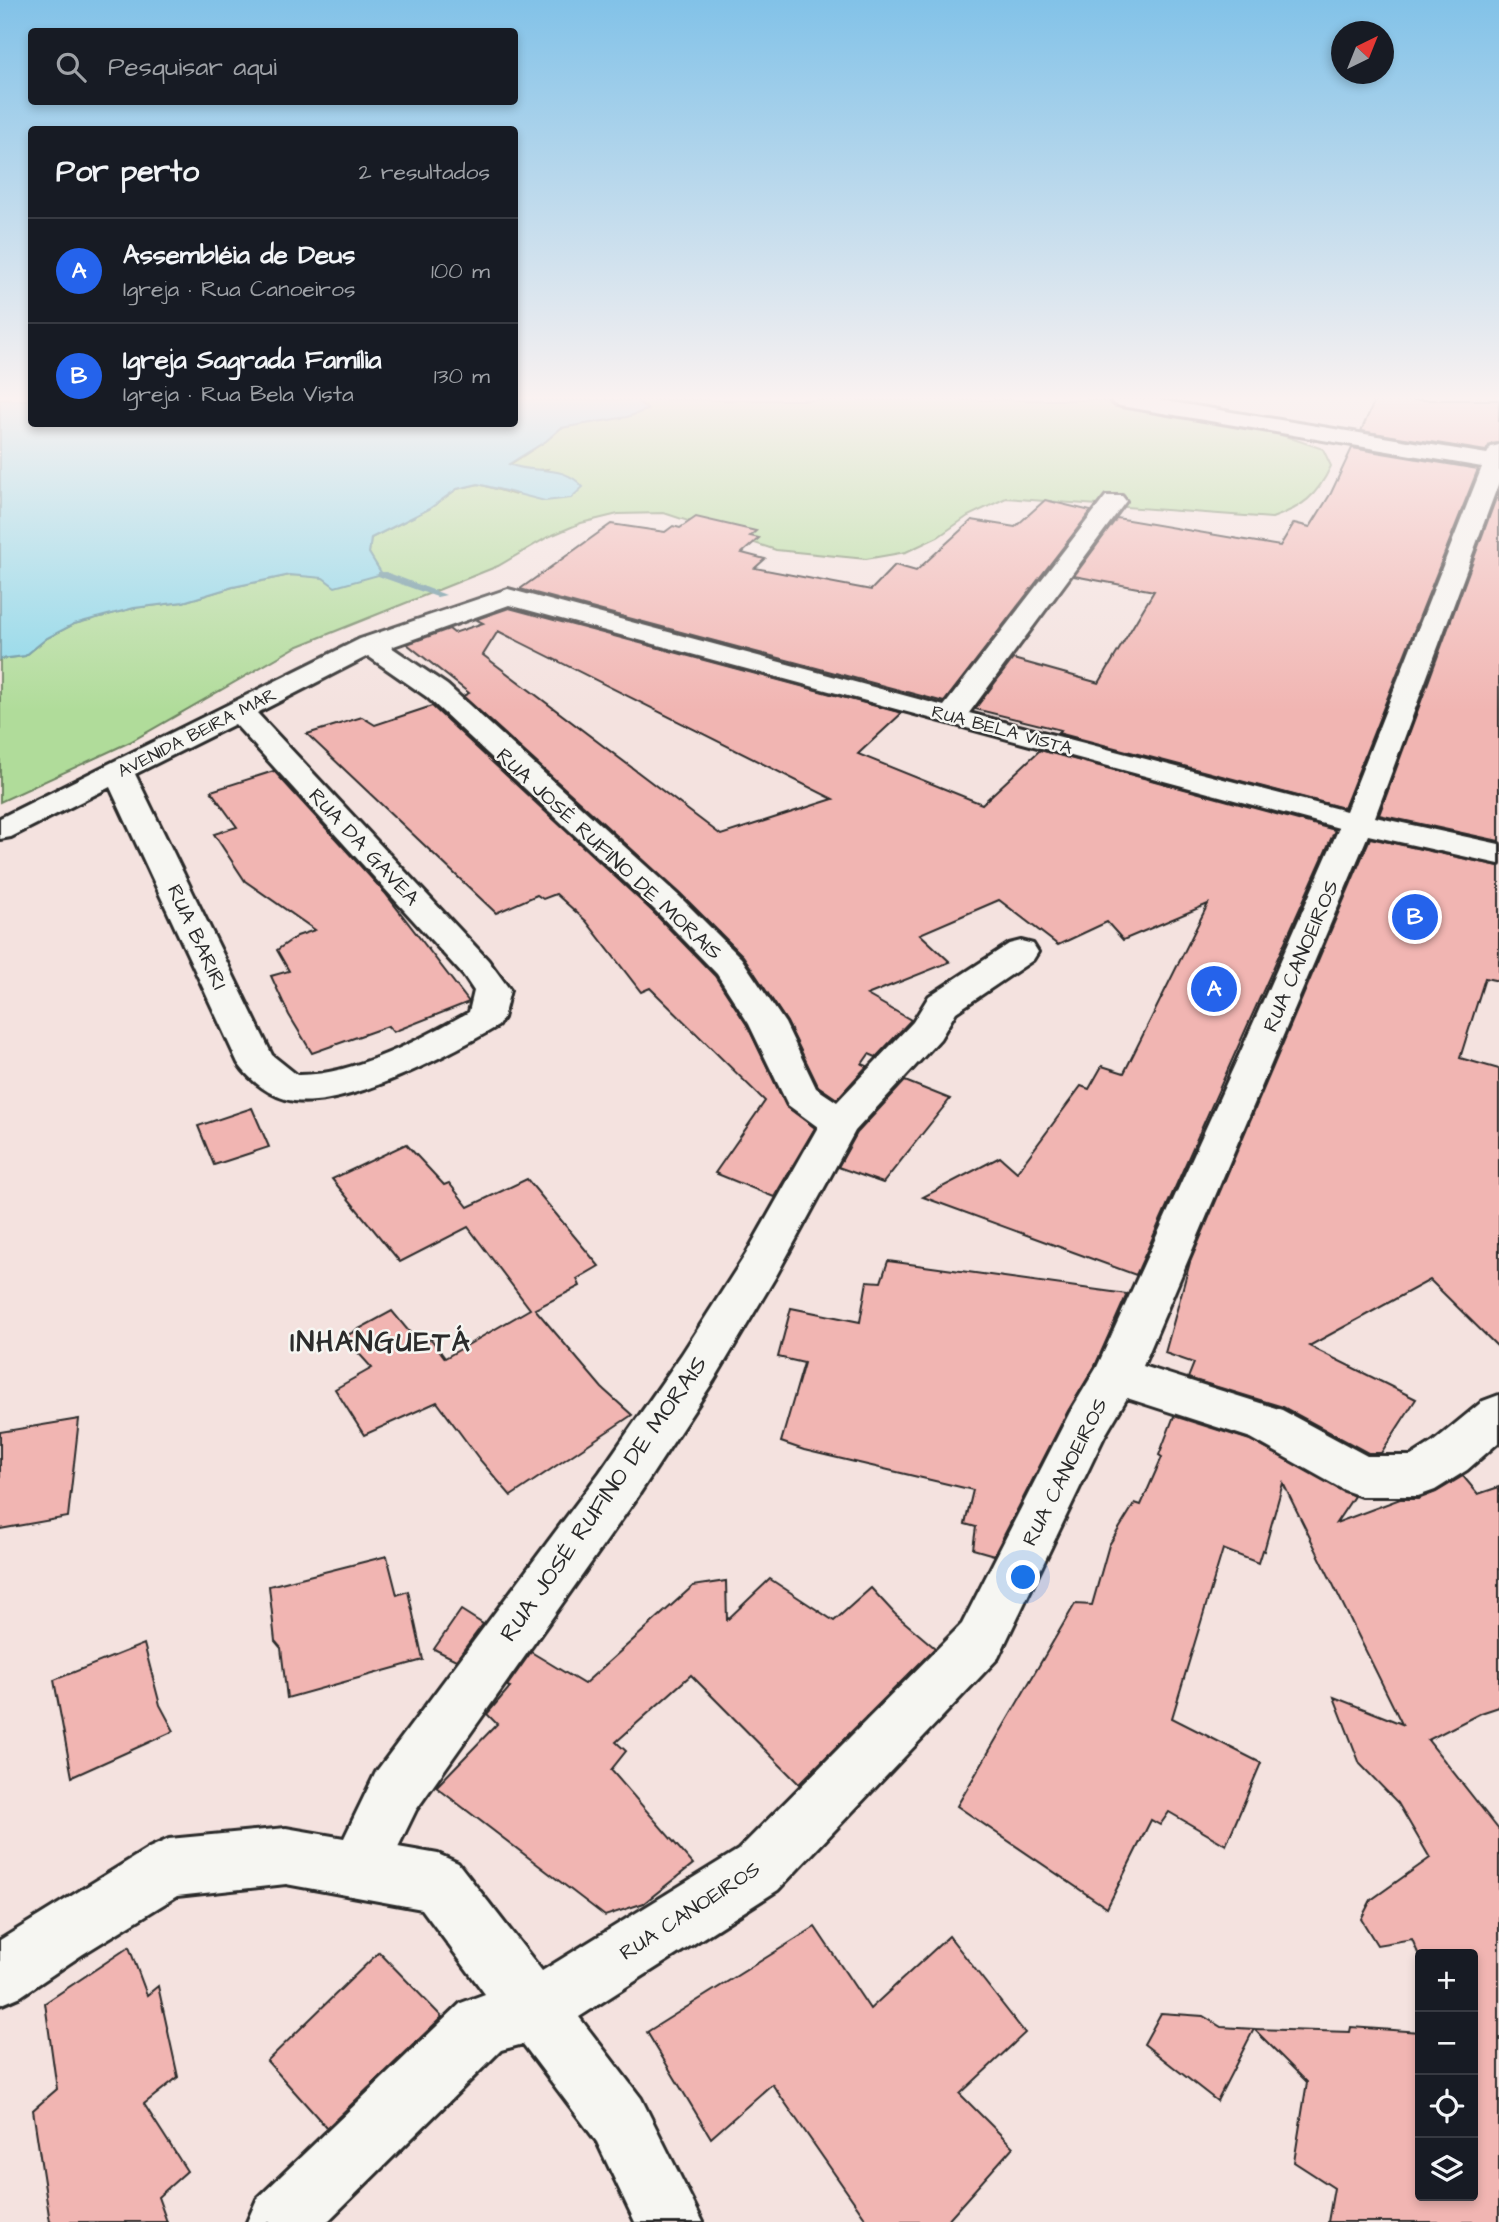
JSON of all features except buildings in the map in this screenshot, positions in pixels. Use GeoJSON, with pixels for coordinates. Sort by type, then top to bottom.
{"type":"FeatureCollection","features":[{"type":"Feature","properties":{"kind":"street"},"geometry":{"type":"LineString","coordinates":[[951,717],[1112,504]]}},
{"type":"Feature","properties":{"kind":"street","name":"RUA CANOEIROS"},"geometry":{"type":"LineString","coordinates":[[280,2222],[483,2025],[535,2010],[758,1870],[981,1641],[1086,1426],[1116,1376],[1255,1063],[1357,823],[1481,504]]}},
{"type":"Feature","properties":{"kind":"street","name":"RUA BELA VISTA"},"geometry":{"type":"LineString","coordinates":[[508,597],[1357,823],[1499,855]]}},
{"type":"Feature","properties":{"kind":"street","name":"AVENIDA BEIRA MAR"},"geometry":{"type":"LineString","coordinates":[[0,830],[381,640],[508,597]]}},
{"type":"Feature","properties":{"kind":"street","name":"RUA JOSÉ RUFINO DE MORAIS"},"geometry":{"type":"LineString","coordinates":[[381,640],[667,903],[729,966],[767,1023],[801,1096],[840,1123]]}},
{"type":"Feature","properties":{"kind":"street","name":"RUA DA GAVEA"},"geometry":{"type":"LineString","coordinates":[[240,712],[492,990],[485,1018],[457,1035],[338,1084],[292,1088]]}},
{"type":"Feature","properties":{"kind":"street","name":"RUA BARIRI"},"geometry":{"type":"LineString","coordinates":[[119,772],[257,1063],[292,1088]]}},
{"type":"Feature","properties":{"kind":"street","name":"RUA JOSÉ RUFINO DE MORAIS"},"geometry":{"type":"LineString","coordinates":[[359,1868],[396,1791],[617,1487],[698,1367],[761,1265],[840,1123],[927,1030],[942,1004],[1021,952]]}},
{"type":"Feature","properties":{"kind":"street"},"geometry":{"type":"LineString","coordinates":[[1116,1376],[1266,1424],[1361,1476],[1418,1476],[1450,1456],[1499,1414]]}},
{"type":"Feature","properties":{"kind":"street"},"geometry":{"type":"LineString","coordinates":[[0,1975],[62,1933],[169,1868],[286,1856],[438,1883],[619,2120],[670,2222]]}},
{"type":"Feature","properties":{"kind":"green space"},"geometry":{"type":"Polygon","coordinates":[[[436,504],[994,504],[968,516],[938,537],[906,552],[866,559],[776,550],[664,513],[618,514],[581,523],[548,537],[498,566],[296,647],[130,742],[0,802],[0,659],[25,656],[47,638],[74,624],[134,608],[183,602],[233,587],[290,575],[363,578],[381,574],[369,553],[371,538],[436,504]]]}},
{"type":"Feature","properties":{"kind":"green space"},"geometry":{"type":"Polygon","coordinates":[[[1082,504],[1303,504],[1272,518],[1082,504]]]}},
{"type":"Feature","properties":{"kind":"water"},"geometry":{"type":"Polygon","coordinates":[[[0,504],[436,504],[371,538],[369,553],[382,574],[335,587],[323,578],[290,575],[233,587],[183,602],[134,608],[74,624],[47,638],[25,656],[0,659],[0,504]]]}},
{"type":"Feature","properties":{"kind":"waterway"},"geometry":{"type":"LineString","coordinates":[[382,574],[441,595]]}},
{"type":"Feature","properties":{"kind":"place","name":"Igreja Sagrada Família"},"geometry":{"type":"Point","coordinates":[1415,917]}},
{"type":"Feature","properties":{"kind":"place","name":"Assembléia de Deus"},"geometry":{"type":"Point","coordinates":[1214,989]}},
{"type":"Feature","properties":{"kind":"district","name":"INHANGUETÁ"},"geometry":{"type":"Point","coordinates":[381,1342]}}]}
